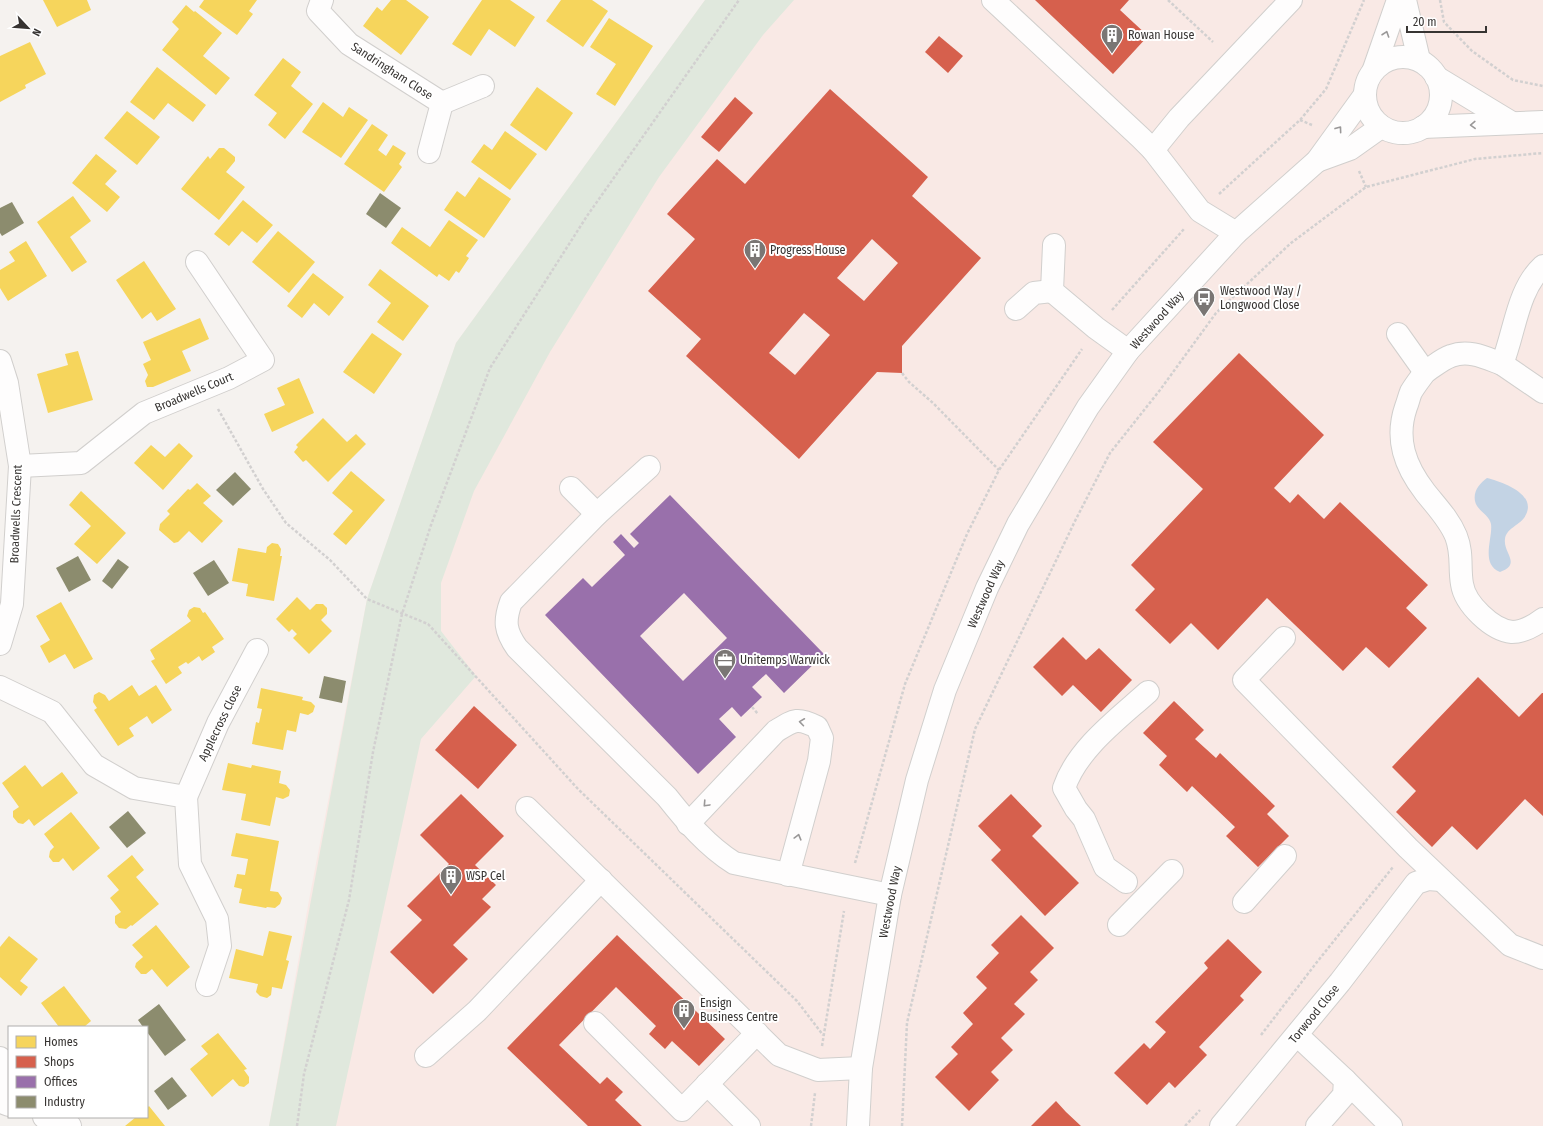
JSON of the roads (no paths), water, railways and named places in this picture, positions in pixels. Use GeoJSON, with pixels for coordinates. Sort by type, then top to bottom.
{"type":"FeatureCollection","features":[{"type":"Feature","properties":{"kind":"street","name":"Sandringham Close"},"geometry":{"type":"LineString","coordinates":[[322,0],[318,11],[349,44],[442,102]]}},
{"type":"Feature","properties":{"kind":"street"},"geometry":{"type":"LineString","coordinates":[[993,0],[1141,138],[1200,211],[1236,233]]}},
{"type":"Feature","properties":{"kind":"street"},"geometry":{"type":"LineString","coordinates":[[1152,150],[1179,118],[1291,0]]}},
{"type":"Feature","properties":{"kind":"street"},"geometry":{"type":"LineString","coordinates":[[1374,69],[1384,61],[1397,57],[1406,57],[1419,60],[1429,68],[1436,77],[1440,90],[1438,109],[1432,119],[1423,127],[1411,132],[1399,133],[1389,131],[1381,126],[1370,112],[1364,96],[1366,83],[1374,69],[1398,0]]}},
{"type":"Feature","properties":{"kind":"street"},"geometry":{"type":"LineString","coordinates":[[1405,0],[1419,60]]}},
{"type":"Feature","properties":{"kind":"street"},"geometry":{"type":"LineString","coordinates":[[1436,77],[1512,123]]}},
{"type":"Feature","properties":{"kind":"street","name":"Sandringham Close"},"geometry":{"type":"LineString","coordinates":[[442,102],[483,86]]}},
{"type":"Feature","properties":{"kind":"street","name":"Westwood Way"},"geometry":{"type":"LineString","coordinates":[[858,1126],[861,1068],[890,895],[917,780],[945,690],[987,588],[1018,524],[1088,407],[1128,351],[1236,233],[1317,161],[1364,96]]}},
{"type":"Feature","properties":{"kind":"street","name":"Sandringham Close"},"geometry":{"type":"LineString","coordinates":[[429,152],[442,102]]}},
{"type":"Feature","properties":{"kind":"street"},"geometry":{"type":"LineString","coordinates":[[1423,127],[1543,122]]}},
{"type":"Feature","properties":{"kind":"street","name":"Westwood Way"},"geometry":{"type":"LineString","coordinates":[[1317,161],[1350,150],[1381,126]]}},
{"type":"Feature","properties":{"kind":"street"},"geometry":{"type":"LineString","coordinates":[[1052,291],[1054,245]]}},
{"type":"Feature","properties":{"kind":"street","name":"Broadwells Court"},"geometry":{"type":"LineString","coordinates":[[20,466],[81,463],[144,413],[229,378],[264,360],[196,262]]}},
{"type":"Feature","properties":{"kind":"street"},"geometry":{"type":"LineString","coordinates":[[1502,364],[1523,296],[1537,272],[1543,266]]}},
{"type":"Feature","properties":{"kind":"street"},"geometry":{"type":"LineString","coordinates":[[1016,309],[1034,293],[1052,291],[1096,328],[1128,351]]}},
{"type":"Feature","properties":{"kind":"street"},"geometry":{"type":"LineString","coordinates":[[1398,334],[1425,372]]}},
{"type":"Feature","properties":{"kind":"street"},"geometry":{"type":"LineString","coordinates":[[1543,392],[1502,364],[1481,356],[1466,353],[1451,356],[1425,372],[1410,394],[1402,418],[1401,438],[1404,455],[1412,472],[1424,491],[1444,514],[1456,536],[1461,557],[1462,585],[1468,601],[1482,616],[1498,628],[1513,632],[1525,629],[1543,619]]}},
{"type":"Feature","properties":{"kind":"street","name":"Broadwells Crescent"},"geometry":{"type":"LineString","coordinates":[[0,361],[7,383],[20,466],[12,604],[0,644]]}},
{"type":"Feature","properties":{"kind":"street"},"geometry":{"type":"LineString","coordinates":[[648,467],[596,514],[511,602],[507,614],[507,630],[517,648],[667,797],[688,824],[723,856],[734,863],[890,895]]}},
{"type":"Feature","properties":{"kind":"street"},"geometry":{"type":"LineString","coordinates":[[571,488],[596,514]]}},
{"type":"Feature","properties":{"kind":"street"},"geometry":{"type":"LineString","coordinates":[[1284,638],[1244,680],[1408,848],[1510,945],[1543,958]]}},
{"type":"Feature","properties":{"kind":"street","name":"Applecross Close"},"geometry":{"type":"LineString","coordinates":[[207,985],[220,946],[217,919],[190,864],[186,797],[218,723],[257,650]]}},
{"type":"Feature","properties":{"kind":"street"},"geometry":{"type":"LineString","coordinates":[[0,687],[52,712],[94,764],[134,788],[186,797]]}},
{"type":"Feature","properties":{"kind":"street"},"geometry":{"type":"LineString","coordinates":[[1126,882],[1105,867],[1084,819],[1076,809],[1064,788],[1068,775],[1097,737],[1148,692]]}},
{"type":"Feature","properties":{"kind":"street"},"geometry":{"type":"LineString","coordinates":[[688,824],[729,789],[776,730],[793,721],[804,720],[817,727],[822,738],[824,762],[788,874]]}},
{"type":"Feature","properties":{"kind":"street"},"geometry":{"type":"LineString","coordinates":[[527,808],[779,1055],[818,1070],[861,1068]]}},
{"type":"Feature","properties":{"kind":"street"},"geometry":{"type":"LineString","coordinates":[[1244,902],[1285,856]]}},
{"type":"Feature","properties":{"kind":"street"},"geometry":{"type":"LineString","coordinates":[[1119,925],[1172,871]]}},
{"type":"Feature","properties":{"kind":"street","name":"Torwood Close"},"geometry":{"type":"LineString","coordinates":[[1221,1126],[1340,982],[1416,883],[1428,879],[1441,880]]}},
{"type":"Feature","properties":{"kind":"street"},"geometry":{"type":"LineString","coordinates":[[426,1056],[476,1011],[601,880]]}},
{"type":"Feature","properties":{"kind":"street"},"geometry":{"type":"LineString","coordinates":[[595,1024],[682,1110],[757,1034]]}},
{"type":"Feature","properties":{"kind":"street"},"geometry":{"type":"LineString","coordinates":[[1297,1035],[1391,1126]]}},
{"type":"Feature","properties":{"kind":"street"},"geometry":{"type":"LineString","coordinates":[[0,1058],[4,1067],[3,1103]]}},
{"type":"Feature","properties":{"kind":"street"},"geometry":{"type":"LineString","coordinates":[[1317,1126],[1344,1095],[1345,1080]]}},
{"type":"Feature","properties":{"kind":"street"},"geometry":{"type":"LineString","coordinates":[[707,1084],[749,1126]]}},
{"type":"Feature","properties":{"kind":"street"},"geometry":{"type":"LineString","coordinates":[[47,1118],[70,1126]]}},
{"type":"Feature","properties":{"kind":"water"},"geometry":{"type":"Polygon","coordinates":[[[1487,478],[1510,486],[1518,491],[1524,496],[1528,510],[1524,518],[1508,532],[1506,536],[1505,544],[1511,562],[1506,569],[1500,572],[1490,563],[1490,521],[1475,501],[1475,494],[1478,488],[1487,478]]]}},
{"type":"Feature","properties":{"kind":"place","name":"Rowan House"},"geometry":{"type":"Point","coordinates":[1112,54]}},
{"type":"Feature","properties":{"kind":"place","name":"Progress House"},"geometry":{"type":"Point","coordinates":[755,270]}},
{"type":"Feature","properties":{"kind":"place","name":"Westwood Way / Longwood Close"},"geometry":{"type":"Point","coordinates":[1204,318]}},
{"type":"Feature","properties":{"kind":"place","name":"Unitemps Warwick"},"geometry":{"type":"Point","coordinates":[725,680]}},
{"type":"Feature","properties":{"kind":"place","name":"WSP Cel"},"geometry":{"type":"Point","coordinates":[451,896]}},
{"type":"Feature","properties":{"kind":"place","name":"Ensign Business Centre"},"geometry":{"type":"Point","coordinates":[684,1030]}}]}
